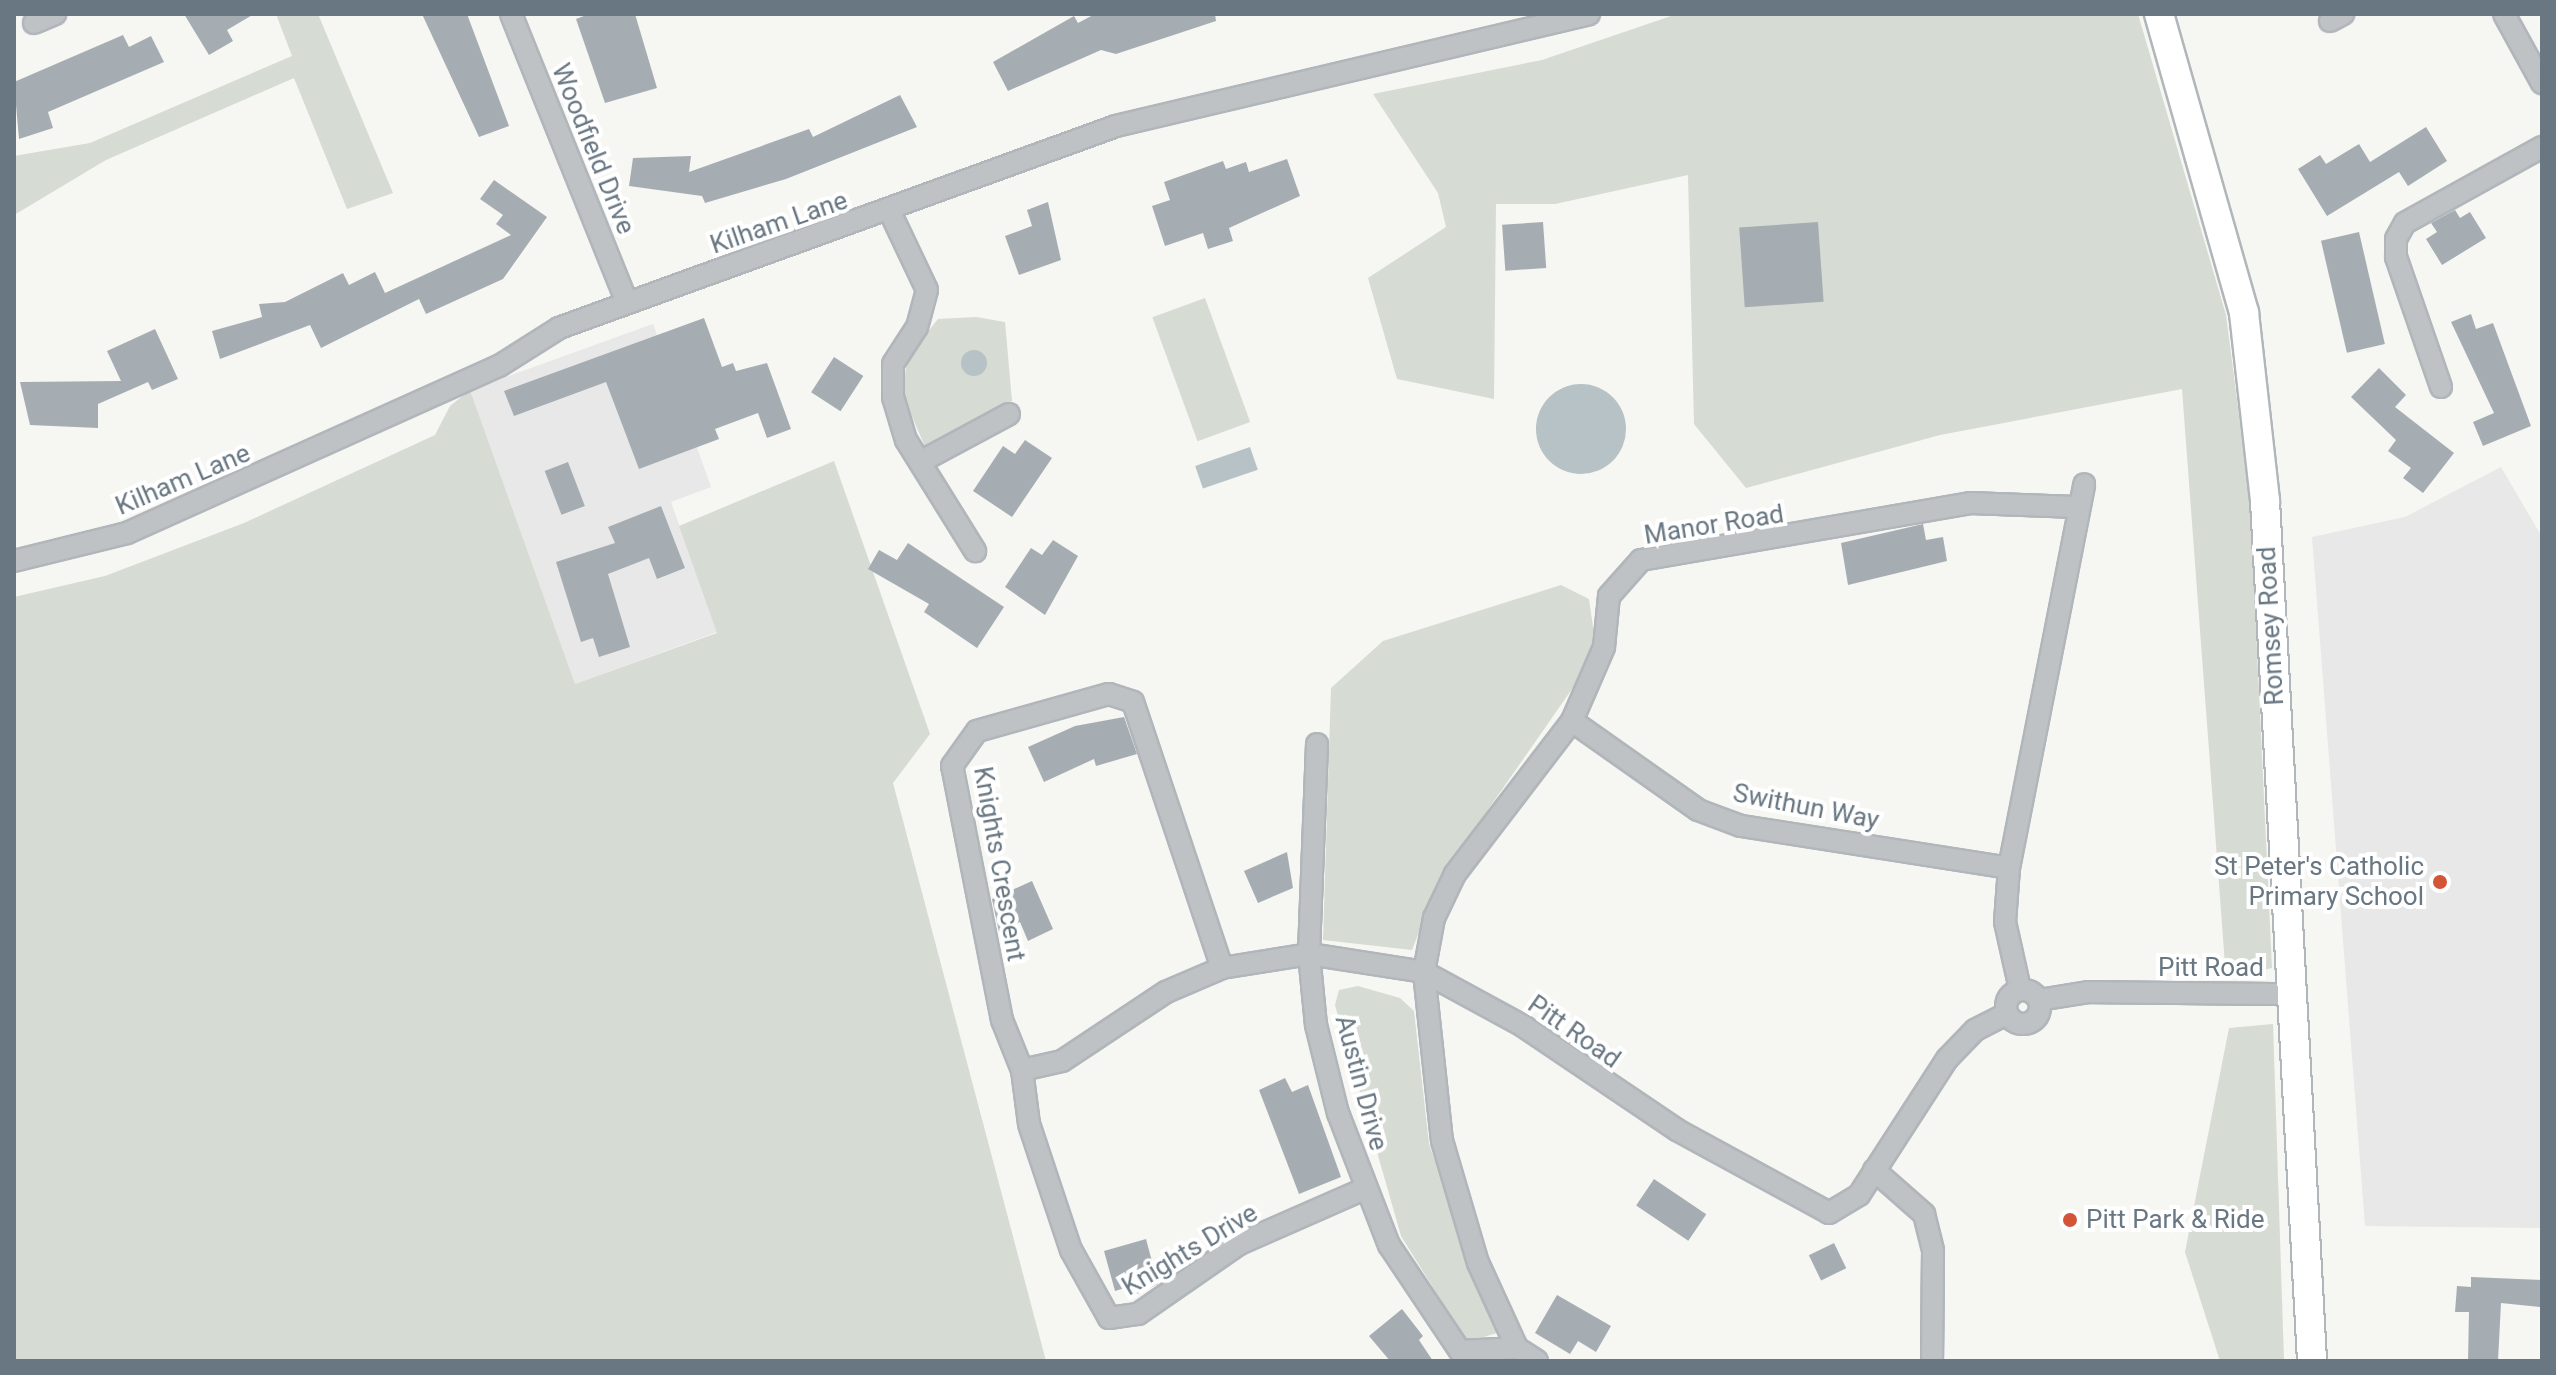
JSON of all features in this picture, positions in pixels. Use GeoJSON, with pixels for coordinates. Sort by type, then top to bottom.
{"type":"FeatureCollection","features":[{"type":"Feature","properties":{"kind":"main road","name":"Romsey Road"},"geometry":{"type":"LineString","coordinates":[[2159,14],[2244,313],[2265,501],[2288,994],[2312,1361]]}},
{"type":"Feature","properties":{"kind":"main road","name":"Romsey Road"},"geometry":{"type":"LineString","coordinates":[[2306,1250],[2328,1361]]}},
{"type":"Feature","properties":{"kind":"street"},"geometry":{"type":"LineString","coordinates":[[34,23],[55,14]]}},
{"type":"Feature","properties":{"kind":"street","name":"Woodfield Drive"},"geometry":{"type":"LineString","coordinates":[[511,14],[627,303]]}},
{"type":"Feature","properties":{"kind":"street","name":"Kilham Lane"},"geometry":{"type":"LineString","coordinates":[[14,561],[127,533],[627,303],[890,212],[1172,107],[1589,14]]}},
{"type":"Feature","properties":{"kind":"street"},"geometry":{"type":"LineString","coordinates":[[2504,14],[2542,83]]}},
{"type":"Feature","properties":{"kind":"street"},"geometry":{"type":"LineString","coordinates":[[2441,387],[2396,257],[2396,239],[2405,223],[2542,147]]}},
{"type":"Feature","properties":{"kind":"street"},"geometry":{"type":"LineString","coordinates":[[890,212],[927,290],[890,381],[920,462],[975,551]]}},
{"type":"Feature","properties":{"kind":"street"},"geometry":{"type":"LineString","coordinates":[[920,462],[1009,414]]}},
{"type":"Feature","properties":{"kind":"street"},"geometry":{"type":"LineString","coordinates":[[2020,989],[2007,998],[2007,1014],[2021,1024],[2033,1021],[2039,1000],[2020,989],[2005,922],[2009,868],[2076,507],[2084,484]]}},
{"type":"Feature","properties":{"kind":"street","name":"Manor Road"},"geometry":{"type":"LineString","coordinates":[[1517,1348],[1478,1263],[1442,1141],[1424,972],[1434,918],[1455,874],[1572,721],[1604,647],[1609,596],[1641,560],[1970,503],[2076,507]]}},
{"type":"Feature","properties":{"kind":"street","name":"Knights Crescent"},"geometry":{"type":"LineString","coordinates":[[1022,1070],[1002,1020],[952,766],[977,731],[1109,694],[1133,702],[1222,968]]}},
{"type":"Feature","properties":{"kind":"street","name":"Swithun Way"},"geometry":{"type":"LineString","coordinates":[[1572,721],[1698,810],[1741,826],[2009,868]]}},
{"type":"Feature","properties":{"kind":"street","name":"Austin Drive"},"geometry":{"type":"LineString","coordinates":[[1317,744],[1309,954],[1316,1025],[1364,1189],[1417,1292],[1458,1356],[1517,1348]]}},
{"type":"Feature","properties":{"kind":"street","name":"Pitt Road"},"geometry":{"type":"LineString","coordinates":[[1022,1070],[1062,1061],[1166,992],[1222,968],[1309,954],[1424,972],[1523,1026],[1593,1079],[1813,1211],[1848,1207],[1947,1059],[1975,1030],[2007,1014]]}},
{"type":"Feature","properties":{"kind":"street","name":"Pitt Road"},"geometry":{"type":"LineString","coordinates":[[2039,1000],[2089,992],[2288,994]]}},
{"type":"Feature","properties":{"kind":"street","name":"Knights Drive"},"geometry":{"type":"LineString","coordinates":[[1022,1070],[1029,1124],[1071,1250],[1109,1318],[1138,1314],[1239,1244],[1364,1189]]}},
{"type":"Feature","properties":{"kind":"street"},"geometry":{"type":"LineString","coordinates":[[1874,1170],[1924,1214],[1933,1251],[1932,1361]]}},
{"type":"Feature","properties":{"kind":"street"},"geometry":{"type":"LineString","coordinates":[[1517,1348],[1537,1361]]}},
{"type":"Feature","properties":{"kind":"shaded area"},"geometry":{"type":"Polygon","coordinates":[[[276,14],[318,14],[393,193],[347,209],[294,78],[106,160],[14,215],[14,156],[90,143],[292,56],[276,14]]]}},
{"type":"Feature","properties":{"kind":"shaded area"},"geometry":{"type":"Polygon","coordinates":[[[1677,14],[2138,14],[2226,315],[2250,500],[2272,968],[2226,978],[2182,389],[1940,435],[1746,488],[1694,424],[1688,175],[1555,204],[1496,204],[1494,399],[1397,379],[1368,278],[1446,227],[1438,193],[1373,94],[1542,60],[1677,14]]]}},
{"type":"Feature","properties":{"kind":"shaded area"},"geometry":{"type":"Polygon","coordinates":[[[1205,298],[1250,422],[1198,441],[1152,317],[1205,298]]]}},
{"type":"Feature","properties":{"kind":"shaded area"},"geometry":{"type":"Polygon","coordinates":[[[976,317],[1005,322],[1012,401],[926,449],[902,393],[908,357],[938,319],[976,317]]]}},
{"type":"Feature","properties":{"kind":"shaded area"},"geometry":{"type":"Polygon","coordinates":[[[653,324],[711,487],[671,502],[717,632],[575,684],[470,390],[653,324]]]}},
{"type":"Feature","properties":{"kind":"shaded area"},"geometry":{"type":"Polygon","coordinates":[[[974,350],[983,354],[987,363],[983,372],[974,376],[965,372],[961,363],[965,354],[974,350]]]}},
{"type":"Feature","properties":{"kind":"shaded area"},"geometry":{"type":"Polygon","coordinates":[[[1581,384],[1598,387],[1613,397],[1623,412],[1626,429],[1623,446],[1613,461],[1598,471],[1581,474],[1564,471],[1549,461],[1539,446],[1536,429],[1539,412],[1549,397],[1564,387],[1581,384]]]}},
{"type":"Feature","properties":{"kind":"shaded area"},"geometry":{"type":"Polygon","coordinates":[[[470,390],[575,684],[717,633],[679,526],[834,461],[930,734],[893,783],[1046,1361],[14,1361],[14,597],[105,576],[244,523],[435,435],[450,406],[470,390]]]}},
{"type":"Feature","properties":{"kind":"shaded area"},"geometry":{"type":"Polygon","coordinates":[[[1250,447],[1258,470],[1203,489],[1195,466],[1250,447]]]}},
{"type":"Feature","properties":{"kind":"shaded area","name":"St Peter's Catholic Primary School"},"geometry":{"type":"Polygon","coordinates":[[[2501,467],[2542,537],[2542,1228],[2365,1226],[2312,537],[2405,517],[2501,467]]]}},
{"type":"Feature","properties":{"kind":"shaded area"},"geometry":{"type":"Polygon","coordinates":[[[1561,585],[1589,599],[1595,641],[1581,676],[1439,880],[1412,950],[1323,940],[1331,688],[1383,641],[1561,585]]]}},
{"type":"Feature","properties":{"kind":"shaded area"},"geometry":{"type":"Polygon","coordinates":[[[1358,986],[1400,998],[1414,1011],[1429,1144],[1497,1333],[1467,1342],[1401,1236],[1335,1005],[1339,990],[1358,986]]]}},
{"type":"Feature","properties":{"kind":"shaded area"},"geometry":{"type":"Polygon","coordinates":[[[2273,1024],[2284,1361],[2220,1361],[2185,1252],[2229,1028],[2273,1024]]]}},
{"type":"Feature","properties":{"kind":"building"},"geometry":{"type":"Polygon","coordinates":[[[184,14],[254,14],[227,30],[233,41],[209,55],[184,14]]]}},
{"type":"Feature","properties":{"kind":"building"},"geometry":{"type":"Polygon","coordinates":[[[422,14],[467,14],[509,126],[479,137],[422,14]]]}},
{"type":"Feature","properties":{"kind":"building"},"geometry":{"type":"Polygon","coordinates":[[[589,14],[635,14],[657,88],[605,103],[576,19],[589,14]]]}},
{"type":"Feature","properties":{"kind":"building"},"geometry":{"type":"Polygon","coordinates":[[[1095,14],[1215,14],[1216,21],[1116,54],[1101,50],[1008,91],[993,62],[1074,16],[1078,23],[1095,14]]]}},
{"type":"Feature","properties":{"kind":"building"},"geometry":{"type":"Polygon","coordinates":[[[123,35],[129,47],[151,36],[164,62],[48,112],[53,128],[19,139],[14,82],[123,35]]]}},
{"type":"Feature","properties":{"kind":"building"},"geometry":{"type":"Polygon","coordinates":[[[900,95],[917,127],[786,179],[705,203],[702,196],[629,186],[633,158],[691,156],[689,172],[809,129],[813,137],[900,95]]]}},
{"type":"Feature","properties":{"kind":"building"},"geometry":{"type":"Polygon","coordinates":[[[2426,127],[2447,161],[2408,186],[2399,172],[2327,216],[2298,169],[2320,155],[2326,164],[2359,144],[2370,162],[2426,127]]]}},
{"type":"Feature","properties":{"kind":"building"},"geometry":{"type":"Polygon","coordinates":[[[1287,159],[1300,196],[1229,228],[1233,241],[1208,249],[1203,233],[1165,246],[1152,206],[1170,200],[1164,182],[1223,161],[1226,169],[1246,162],[1249,172],[1287,159]]]}},
{"type":"Feature","properties":{"kind":"building"},"geometry":{"type":"Polygon","coordinates":[[[494,180],[547,217],[503,279],[426,314],[419,299],[321,348],[310,325],[220,359],[212,331],[262,317],[259,304],[285,302],[343,273],[349,285],[375,272],[385,293],[511,235],[496,224],[503,215],[480,199],[494,180]]]}},
{"type":"Feature","properties":{"kind":"building"},"geometry":{"type":"Polygon","coordinates":[[[1048,202],[1061,260],[1019,275],[1005,236],[1032,226],[1027,210],[1048,202]]]}},
{"type":"Feature","properties":{"kind":"building"},"geometry":{"type":"Polygon","coordinates":[[[2455,210],[2460,218],[2470,212],[2486,238],[2442,265],[2426,239],[2437,232],[2431,223],[2455,210]]]}},
{"type":"Feature","properties":{"kind":"building"},"geometry":{"type":"Polygon","coordinates":[[[1543,222],[1546,268],[1505,271],[1502,225],[1543,222]]]}},
{"type":"Feature","properties":{"kind":"building"},"geometry":{"type":"Polygon","coordinates":[[[1818,222],[1824,302],[1745,307],[1739,228],[1818,222]]]}},
{"type":"Feature","properties":{"kind":"building"},"geometry":{"type":"Polygon","coordinates":[[[2359,232],[2385,344],[2347,353],[2321,241],[2359,232]]]}},
{"type":"Feature","properties":{"kind":"building"},"geometry":{"type":"Polygon","coordinates":[[[2471,314],[2476,329],[2493,323],[2531,426],[2483,446],[2473,422],[2494,413],[2451,322],[2471,314]]]}},
{"type":"Feature","properties":{"kind":"building"},"geometry":{"type":"Polygon","coordinates":[[[704,318],[722,367],[733,363],[736,371],[767,363],[791,429],[767,438],[758,413],[715,429],[719,439],[639,469],[606,382],[514,416],[504,391],[704,318]]]}},
{"type":"Feature","properties":{"kind":"building"},"geometry":{"type":"Polygon","coordinates":[[[155,329],[178,379],[152,390],[148,382],[98,404],[98,428],[30,425],[20,382],[121,381],[107,351],[155,329]]]}},
{"type":"Feature","properties":{"kind":"building"},"geometry":{"type":"Polygon","coordinates":[[[834,357],[863,376],[840,411],[811,392],[834,357]]]}},
{"type":"Feature","properties":{"kind":"building"},"geometry":{"type":"Polygon","coordinates":[[[2379,368],[2406,395],[2395,407],[2454,453],[2423,493],[2403,478],[2411,468],[2388,451],[2396,440],[2351,397],[2379,368]]]}},
{"type":"Feature","properties":{"kind":"building"},"geometry":{"type":"Polygon","coordinates":[[[1025,440],[1052,458],[1012,517],[973,491],[1003,446],[1015,454],[1025,440]]]}},
{"type":"Feature","properties":{"kind":"building"},"geometry":{"type":"Polygon","coordinates":[[[568,462],[585,506],[562,515],[545,471],[568,462]]]}},
{"type":"Feature","properties":{"kind":"building"},"geometry":{"type":"Polygon","coordinates":[[[661,506],[685,568],[657,579],[649,558],[608,574],[630,647],[599,657],[593,638],[581,642],[556,562],[615,543],[608,527],[661,506]]]}},
{"type":"Feature","properties":{"kind":"building"},"geometry":{"type":"Polygon","coordinates":[[[1923,524],[1926,540],[1943,537],[1947,561],[1848,585],[1841,543],[1923,524]]]}},
{"type":"Feature","properties":{"kind":"building"},"geometry":{"type":"Polygon","coordinates":[[[1053,540],[1078,556],[1045,615],[1005,587],[1031,548],[1042,555],[1053,540]]]}},
{"type":"Feature","properties":{"kind":"building"},"geometry":{"type":"Polygon","coordinates":[[[908,543],[1004,607],[977,648],[924,612],[929,604],[868,569],[879,550],[897,560],[908,543]]]}},
{"type":"Feature","properties":{"kind":"building"},"geometry":{"type":"Polygon","coordinates":[[[1124,717],[1137,754],[1096,766],[1094,759],[1044,782],[1028,747],[1075,726],[1124,717]]]}},
{"type":"Feature","properties":{"kind":"building"},"geometry":{"type":"Polygon","coordinates":[[[1287,852],[1293,888],[1258,903],[1244,871],[1287,852]]]}},
{"type":"Feature","properties":{"kind":"building"},"geometry":{"type":"Polygon","coordinates":[[[1032,881],[1053,929],[1028,941],[1020,922],[999,932],[992,899],[1032,881]]]}},
{"type":"Feature","properties":{"kind":"building"},"geometry":{"type":"Polygon","coordinates":[[[1285,1078],[1292,1092],[1308,1085],[1341,1177],[1299,1194],[1259,1090],[1285,1078]]]}},
{"type":"Feature","properties":{"kind":"building"},"geometry":{"type":"Polygon","coordinates":[[[1654,1179],[1706,1214],[1688,1241],[1636,1206],[1654,1179]]]}},
{"type":"Feature","properties":{"kind":"building"},"geometry":{"type":"Polygon","coordinates":[[[1146,1239],[1158,1284],[1131,1297],[1128,1287],[1115,1291],[1104,1251],[1146,1239]]]}},
{"type":"Feature","properties":{"kind":"building"},"geometry":{"type":"Polygon","coordinates":[[[1834,1243],[1846,1268],[1821,1280],[1809,1255],[1834,1243]]]}},
{"type":"Feature","properties":{"kind":"building"},"geometry":{"type":"Polygon","coordinates":[[[2471,1277],[2542,1280],[2540,1307],[2501,1303],[2498,1361],[2468,1361],[2469,1312],[2455,1312],[2457,1286],[2471,1287],[2471,1277]]]}},
{"type":"Feature","properties":{"kind":"building"},"geometry":{"type":"Polygon","coordinates":[[[1557,1295],[1611,1326],[1596,1352],[1578,1341],[1570,1354],[1535,1333],[1557,1295]]]}},
{"type":"Feature","properties":{"kind":"building"},"geometry":{"type":"Polygon","coordinates":[[[1402,1309],[1423,1336],[1419,1340],[1433,1361],[1390,1361],[1369,1336],[1402,1309]]]}},
{"type":"Feature","properties":{"kind":"place","name":"St Peter's Catholic Primary School"},"geometry":{"type":"Point","coordinates":[2440,882]}},
{"type":"Feature","properties":{"kind":"place","name":"Pitt Park & Ride"},"geometry":{"type":"Point","coordinates":[2070,1220]}}]}
